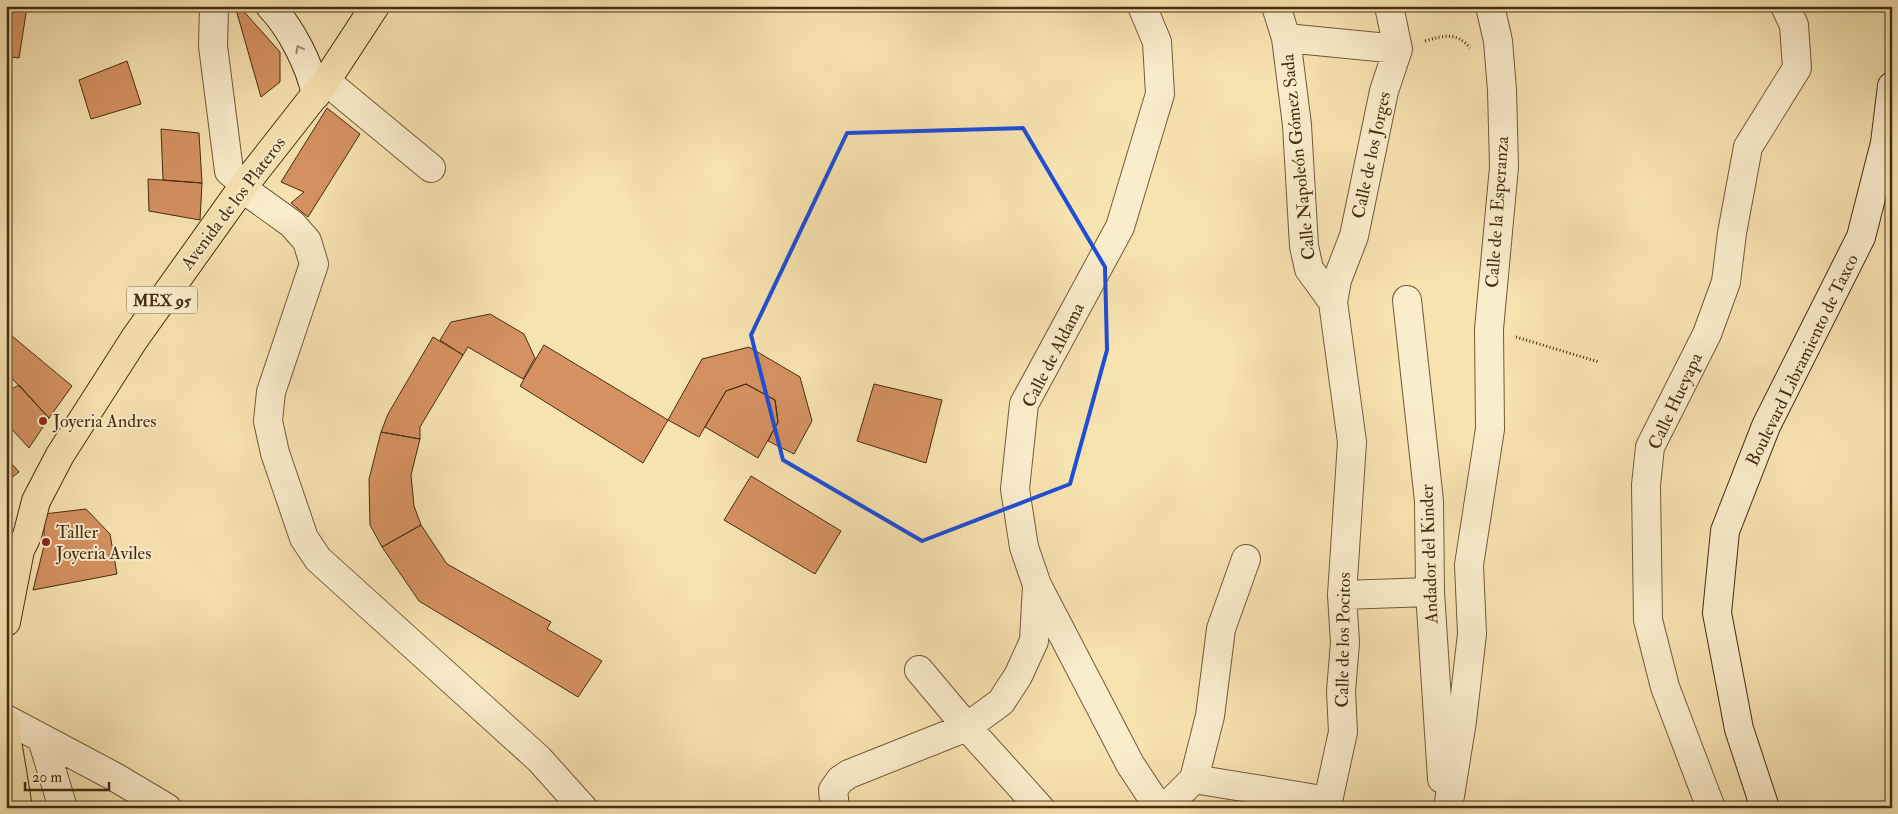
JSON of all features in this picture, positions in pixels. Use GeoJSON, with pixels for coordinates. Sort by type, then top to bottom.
{"type":"FeatureCollection","features":[{"type":"Feature","properties":{"kind":"main road","name":"Avenida de los Plateros"},"geometry":{"type":"LineString","coordinates":[[6,622],[13,551],[27,536],[36,501],[60,455],[135,338],[242,188],[321,88],[374,6]]}},
{"type":"Feature","properties":{"kind":"main road"},"geometry":{"type":"LineString","coordinates":[[6,721],[7,741],[18,808]]}},
{"type":"Feature","properties":{"kind":"street"},"geometry":{"type":"LineString","coordinates":[[214,6],[213,46],[229,171],[237,178],[242,188],[292,224],[307,241],[314,264],[271,392],[268,422],[276,453],[304,538],[318,559],[539,759],[582,808]]}},
{"type":"Feature","properties":{"kind":"street"},"geometry":{"type":"LineString","coordinates":[[270,6],[293,38],[312,75],[321,88],[431,168]]}},
{"type":"Feature","properties":{"kind":"street","name":"Calle de Aldama"},"geometry":{"type":"LineString","coordinates":[[1142,6],[1157,42],[1160,94],[1120,227],[1024,404],[1015,489],[1024,547],[1037,585],[1130,764],[1159,808]]}},
{"type":"Feature","properties":{"kind":"street","name":"Calle Napoleón Gómez Sada"},"geometry":{"type":"LineString","coordinates":[[1276,6],[1286,38],[1297,126],[1304,246],[1309,269],[1333,302]]}},
{"type":"Feature","properties":{"kind":"street"},"geometry":{"type":"LineString","coordinates":[[1286,38],[1398,49],[1389,6]]}},
{"type":"Feature","properties":{"kind":"street","name":"Calle de la Esperanza"},"geometry":{"type":"LineString","coordinates":[[1448,808],[1462,721],[1472,634],[1469,565],[1490,429],[1489,330],[1504,167],[1502,90],[1498,41],[1490,6]]}},
{"type":"Feature","properties":{"kind":"street","name":"Calle Hueyapa"},"geometry":{"type":"LineString","coordinates":[[1711,808],[1664,687],[1648,620],[1646,485],[1650,447],[1706,334],[1726,282],[1732,234],[1748,147],[1797,68],[1794,25],[1785,6]]}},
{"type":"Feature","properties":{"kind":"street","name":"Calle de los Jorges"},"geometry":{"type":"LineString","coordinates":[[1333,302],[1337,280],[1354,236],[1384,91],[1398,49]]}},
{"type":"Feature","properties":{"kind":"street","name":"Boulevard Libramiento de Taxco"},"geometry":{"type":"LineString","coordinates":[[1765,808],[1739,729],[1717,613],[1726,532],[1766,426],[1861,237],[1885,143],[1892,86]]}},
{"type":"Feature","properties":{"kind":"street","name":"Andador del Kinder"},"geometry":{"type":"LineString","coordinates":[[1407,300],[1429,500],[1430,592],[1443,808]]}},
{"type":"Feature","properties":{"kind":"street","name":"Calle de los Pocitos"},"geometry":{"type":"LineString","coordinates":[[1194,780],[1328,802],[1343,732],[1341,691],[1345,643],[1342,595],[1352,442],[1333,302]]}},
{"type":"Feature","properties":{"kind":"street"},"geometry":{"type":"LineString","coordinates":[[1166,808],[1194,780],[1210,716],[1221,630],[1246,559]]}},
{"type":"Feature","properties":{"kind":"street"},"geometry":{"type":"LineString","coordinates":[[835,808],[833,790],[840,780],[849,774],[967,727],[1001,702],[1018,676],[1034,641],[1037,585]]}},
{"type":"Feature","properties":{"kind":"street"},"geometry":{"type":"LineString","coordinates":[[1342,595],[1430,592]]}},
{"type":"Feature","properties":{"kind":"street"},"geometry":{"type":"LineString","coordinates":[[919,670],[1040,808]]}},
{"type":"Feature","properties":{"kind":"street"},"geometry":{"type":"LineString","coordinates":[[6,721],[115,777],[167,808]]}},
{"type":"Feature","properties":{"kind":"street"},"geometry":{"type":"LineString","coordinates":[[42,739],[63,808]]}},
{"type":"Feature","properties":{"kind":"path"},"geometry":{"type":"LineString","coordinates":[[1398,49],[1445,35],[1463,39]]}},
{"type":"Feature","properties":{"kind":"path"},"geometry":{"type":"LineString","coordinates":[[1489,330],[1599,362]]}},
{"type":"Feature","properties":{"kind":"highlighted area"},"geometry":{"type":"Polygon","coordinates":[[[1023,128],[1105,267],[1107,350],[1070,484],[922,541],[783,460],[751,335],[847,133],[1023,128]]]}},
{"type":"Feature","properties":{"kind":"building"},"geometry":{"type":"Polygon","coordinates":[[[6,6],[27,7],[19,58],[6,56],[6,6]]]}},
{"type":"Feature","properties":{"kind":"building"},"geometry":{"type":"Polygon","coordinates":[[[235,6],[239,6],[280,52],[280,82],[261,97],[235,6]]]}},
{"type":"Feature","properties":{"kind":"building"},"geometry":{"type":"Polygon","coordinates":[[[127,61],[141,104],[91,119],[79,80],[127,61]]]}},
{"type":"Feature","properties":{"kind":"building"},"geometry":{"type":"Polygon","coordinates":[[[327,108],[360,134],[308,217],[291,203],[304,192],[281,182],[327,108]]]}},
{"type":"Feature","properties":{"kind":"building"},"geometry":{"type":"Polygon","coordinates":[[[161,129],[199,133],[202,183],[163,180],[161,129]]]}},
{"type":"Feature","properties":{"kind":"building"},"geometry":{"type":"Polygon","coordinates":[[[148,179],[202,183],[200,220],[149,211],[148,179]]]}},
{"type":"Feature","properties":{"kind":"building"},"geometry":{"type":"Polygon","coordinates":[[[490,314],[524,334],[535,358],[523,379],[468,347],[463,355],[440,340],[451,322],[490,314]]]}},
{"type":"Feature","properties":{"kind":"building"},"geometry":{"type":"Polygon","coordinates":[[[12,336],[72,386],[49,418],[6,372],[6,339],[12,336]]]}},
{"type":"Feature","properties":{"kind":"building"},"geometry":{"type":"Polygon","coordinates":[[[433,337],[463,355],[420,427],[420,439],[381,432],[388,414],[433,337]]]}},
{"type":"Feature","properties":{"kind":"building"},"geometry":{"type":"Polygon","coordinates":[[[544,345],[668,420],[643,463],[520,386],[544,345]]]}},
{"type":"Feature","properties":{"kind":"building"},"geometry":{"type":"Polygon","coordinates":[[[749,347],[800,377],[812,421],[794,454],[768,441],[778,422],[775,400],[746,384],[726,391],[699,437],[668,420],[702,359],[749,347]]]}},
{"type":"Feature","properties":{"kind":"building"},"geometry":{"type":"Polygon","coordinates":[[[746,384],[775,400],[778,422],[758,458],[705,427],[726,391],[746,384]]]}},
{"type":"Feature","properties":{"kind":"building"},"geometry":{"type":"Polygon","coordinates":[[[874,384],[942,400],[926,463],[857,441],[874,384]]]}},
{"type":"Feature","properties":{"kind":"building"},"geometry":{"type":"Polygon","coordinates":[[[19,385],[49,418],[29,448],[6,423],[6,392],[19,385]]]}},
{"type":"Feature","properties":{"kind":"building"},"geometry":{"type":"Polygon","coordinates":[[[381,432],[420,439],[411,475],[414,506],[421,525],[382,547],[370,525],[369,479],[381,432]]]}},
{"type":"Feature","properties":{"kind":"building"},"geometry":{"type":"Polygon","coordinates":[[[6,457],[19,472],[6,482],[6,457]]]}},
{"type":"Feature","properties":{"kind":"building"},"geometry":{"type":"Polygon","coordinates":[[[751,476],[841,531],[815,574],[724,520],[751,476]]]}},
{"type":"Feature","properties":{"kind":"building"},"geometry":{"type":"Polygon","coordinates":[[[86,509],[110,534],[117,574],[33,590],[44,546],[44,514],[86,509]]]}},
{"type":"Feature","properties":{"kind":"building"},"geometry":{"type":"Polygon","coordinates":[[[421,525],[447,564],[551,622],[547,629],[602,661],[578,697],[419,601],[382,547],[421,525]]]}},
{"type":"Feature","properties":{"kind":"place","name":"Joyeria Andres"},"geometry":{"type":"Point","coordinates":[43,421]}},
{"type":"Feature","properties":{"kind":"place","name":"Taller Joyeria Aviles"},"geometry":{"type":"Point","coordinates":[46,542]}}]}
